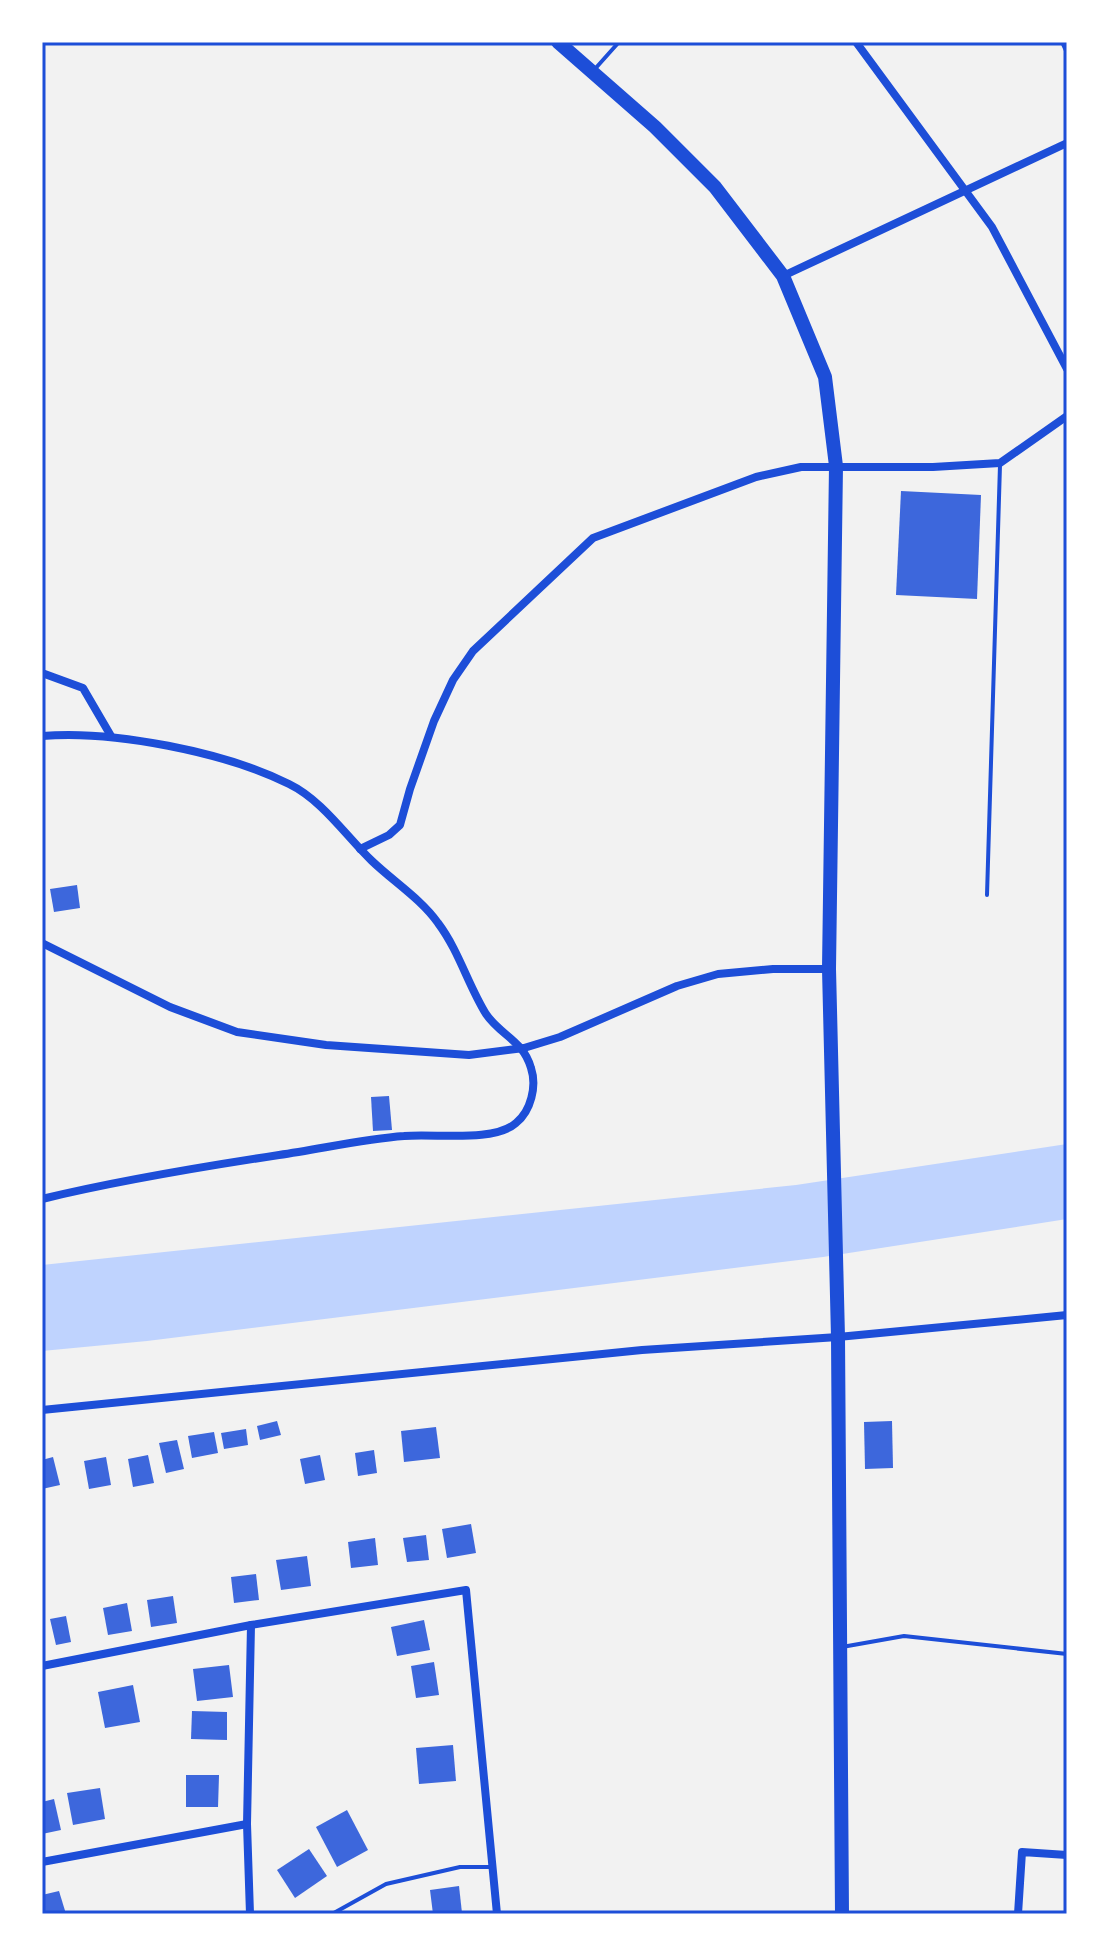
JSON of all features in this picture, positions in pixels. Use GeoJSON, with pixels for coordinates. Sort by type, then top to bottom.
{"type":"FeatureCollection","features":[{"type":"Feature","properties":{"kind":"main road"},"geometry":{"type":"LineString","coordinates":[[558,42],[655,127],[715,187],[783,276],[825,377],[836,466],[829,969],[838,1337],[842,1914]]}},
{"type":"Feature","properties":{"kind":"street"},"geometry":{"type":"LineString","coordinates":[[856,42],[992,227],[1067,369]]}},
{"type":"Feature","properties":{"kind":"street"},"geometry":{"type":"LineString","coordinates":[[783,276],[1067,143]]}},
{"type":"Feature","properties":{"kind":"street"},"geometry":{"type":"LineString","coordinates":[[360,849],[389,835],[400,825],[434,721],[453,680],[473,651],[593,538],[756,477],[801,467],[933,467],[1000,463],[1067,416]]}},
{"type":"Feature","properties":{"kind":"street"},"geometry":{"type":"LineString","coordinates":[[42,673],[83,688],[111,736]]}},
{"type":"Feature","properties":{"kind":"street"},"geometry":{"type":"LineString","coordinates":[[42,736],[111,736],[224,760],[289,784],[311,799],[360,849],[417,899],[438,923],[487,1015],[498,1029],[524,1048],[533,1071],[532,1094],[526,1115],[513,1126],[494,1134],[403,1136],[154,1175],[42,1199]]}},
{"type":"Feature","properties":{"kind":"street"},"geometry":{"type":"LineString","coordinates":[[42,943],[170,1007],[237,1032],[326,1045],[469,1055],[524,1048],[560,1037],[677,986],[718,974],[773,969],[829,969]]}},
{"type":"Feature","properties":{"kind":"street"},"geometry":{"type":"LineString","coordinates":[[42,1410],[642,1350],[838,1337],[1067,1315]]}},
{"type":"Feature","properties":{"kind":"street"},"geometry":{"type":"LineString","coordinates":[[42,1666],[251,1625],[466,1590],[497,1914]]}},
{"type":"Feature","properties":{"kind":"street"},"geometry":{"type":"LineString","coordinates":[[250,1914],[247,1824],[251,1625]]}},
{"type":"Feature","properties":{"kind":"street"},"geometry":{"type":"LineString","coordinates":[[42,1862],[247,1824]]}},
{"type":"Feature","properties":{"kind":"street"},"geometry":{"type":"LineString","coordinates":[[1018,1914],[1022,1852],[1067,1855]]}},
{"type":"Feature","properties":{"kind":"lane"},"geometry":{"type":"LineString","coordinates":[[592,72],[619,42]]}},
{"type":"Feature","properties":{"kind":"lane"},"geometry":{"type":"LineString","coordinates":[[1062,42],[1067,53]]}},
{"type":"Feature","properties":{"kind":"lane"},"geometry":{"type":"LineString","coordinates":[[987,895],[1000,463]]}},
{"type":"Feature","properties":{"kind":"lane"},"geometry":{"type":"LineString","coordinates":[[840,1648],[904,1636],[1067,1654]]}},
{"type":"Feature","properties":{"kind":"lane"},"geometry":{"type":"LineString","coordinates":[[332,1914],[386,1884],[460,1867],[493,1867]]}},
{"type":"Feature","properties":{"kind":"water"},"geometry":{"type":"Polygon","coordinates":[[[1067,1144],[1067,1219],[823,1257],[147,1341],[42,1351],[42,1265],[796,1185],[1067,1144]]]}},
{"type":"Feature","properties":{"kind":"building"},"geometry":{"type":"Polygon","coordinates":[[[901,491],[981,495],[977,599],[896,595],[901,491]]]}},
{"type":"Feature","properties":{"kind":"building"},"geometry":{"type":"Polygon","coordinates":[[[77,885],[80,908],[54,912],[50,889],[77,885]]]}},
{"type":"Feature","properties":{"kind":"building"},"geometry":{"type":"Polygon","coordinates":[[[389,1096],[392,1130],[373,1131],[371,1097],[389,1096]]]}},
{"type":"Feature","properties":{"kind":"building"},"geometry":{"type":"Polygon","coordinates":[[[277,1421],[281,1435],[260,1440],[257,1426],[277,1421]]]}},
{"type":"Feature","properties":{"kind":"building"},"geometry":{"type":"Polygon","coordinates":[[[892,1421],[893,1468],[865,1469],[864,1422],[892,1421]]]}},
{"type":"Feature","properties":{"kind":"building"},"geometry":{"type":"Polygon","coordinates":[[[436,1427],[440,1458],[404,1462],[401,1431],[436,1427]]]}},
{"type":"Feature","properties":{"kind":"building"},"geometry":{"type":"Polygon","coordinates":[[[246,1429],[248,1445],[224,1449],[221,1433],[246,1429]]]}},
{"type":"Feature","properties":{"kind":"building"},"geometry":{"type":"Polygon","coordinates":[[[214,1432],[218,1453],[192,1458],[188,1436],[214,1432]]]}},
{"type":"Feature","properties":{"kind":"building"},"geometry":{"type":"Polygon","coordinates":[[[177,1440],[184,1469],[166,1473],[159,1443],[177,1440]]]}},
{"type":"Feature","properties":{"kind":"building"},"geometry":{"type":"Polygon","coordinates":[[[374,1450],[377,1473],[358,1476],[355,1453],[374,1450]]]}},
{"type":"Feature","properties":{"kind":"building"},"geometry":{"type":"Polygon","coordinates":[[[148,1455],[154,1483],[133,1487],[128,1459],[148,1455]]]}},
{"type":"Feature","properties":{"kind":"building"},"geometry":{"type":"Polygon","coordinates":[[[320,1455],[325,1480],[305,1484],[300,1459],[320,1455]]]}},
{"type":"Feature","properties":{"kind":"building"},"geometry":{"type":"Polygon","coordinates":[[[53,1457],[60,1485],[42,1489],[42,1460],[53,1457]]]}},
{"type":"Feature","properties":{"kind":"building"},"geometry":{"type":"Polygon","coordinates":[[[106,1457],[111,1485],[89,1489],[84,1461],[106,1457]]]}},
{"type":"Feature","properties":{"kind":"building"},"geometry":{"type":"Polygon","coordinates":[[[471,1524],[476,1553],[447,1558],[442,1529],[471,1524]]]}},
{"type":"Feature","properties":{"kind":"building"},"geometry":{"type":"Polygon","coordinates":[[[426,1535],[429,1560],[407,1562],[403,1538],[426,1535]]]}},
{"type":"Feature","properties":{"kind":"building"},"geometry":{"type":"Polygon","coordinates":[[[375,1538],[378,1565],[351,1568],[348,1542],[375,1538]]]}},
{"type":"Feature","properties":{"kind":"building"},"geometry":{"type":"Polygon","coordinates":[[[307,1556],[311,1586],[281,1590],[276,1560],[307,1556]]]}},
{"type":"Feature","properties":{"kind":"building"},"geometry":{"type":"Polygon","coordinates":[[[256,1574],[259,1600],[234,1603],[231,1577],[256,1574]]]}},
{"type":"Feature","properties":{"kind":"building"},"geometry":{"type":"Polygon","coordinates":[[[173,1596],[177,1623],[151,1627],[147,1600],[173,1596]]]}},
{"type":"Feature","properties":{"kind":"building"},"geometry":{"type":"Polygon","coordinates":[[[127,1603],[132,1631],[108,1635],[103,1608],[127,1603]]]}},
{"type":"Feature","properties":{"kind":"building"},"geometry":{"type":"Polygon","coordinates":[[[66,1616],[71,1642],[56,1645],[50,1619],[66,1616]]]}},
{"type":"Feature","properties":{"kind":"building"},"geometry":{"type":"Polygon","coordinates":[[[424,1620],[430,1650],[397,1656],[391,1627],[424,1620]]]}},
{"type":"Feature","properties":{"kind":"building"},"geometry":{"type":"Polygon","coordinates":[[[434,1662],[439,1695],[416,1698],[411,1666],[434,1662]]]}},
{"type":"Feature","properties":{"kind":"building"},"geometry":{"type":"Polygon","coordinates":[[[229,1665],[233,1697],[197,1701],[193,1669],[229,1665]]]}},
{"type":"Feature","properties":{"kind":"building"},"geometry":{"type":"Polygon","coordinates":[[[133,1685],[140,1722],[105,1728],[98,1692],[133,1685]]]}},
{"type":"Feature","properties":{"kind":"building"},"geometry":{"type":"Polygon","coordinates":[[[192,1711],[227,1712],[227,1740],[191,1739],[192,1711]]]}},
{"type":"Feature","properties":{"kind":"building"},"geometry":{"type":"Polygon","coordinates":[[[453,1745],[456,1781],[419,1784],[416,1748],[453,1745]]]}},
{"type":"Feature","properties":{"kind":"building"},"geometry":{"type":"Polygon","coordinates":[[[186,1775],[219,1775],[218,1807],[186,1807],[186,1775]]]}},
{"type":"Feature","properties":{"kind":"building"},"geometry":{"type":"Polygon","coordinates":[[[100,1788],[105,1819],[73,1825],[67,1793],[100,1788]]]}},
{"type":"Feature","properties":{"kind":"building"},"geometry":{"type":"Polygon","coordinates":[[[54,1799],[61,1830],[42,1834],[42,1802],[54,1799]]]}},
{"type":"Feature","properties":{"kind":"building"},"geometry":{"type":"Polygon","coordinates":[[[347,1810],[368,1850],[337,1867],[316,1827],[347,1810]]]}},
{"type":"Feature","properties":{"kind":"building"},"geometry":{"type":"Polygon","coordinates":[[[309,1849],[327,1876],[295,1898],[277,1870],[309,1849]]]}},
{"type":"Feature","properties":{"kind":"building"},"geometry":{"type":"Polygon","coordinates":[[[459,1886],[462,1913],[433,1914],[430,1890],[459,1886]]]}},
{"type":"Feature","properties":{"kind":"building"},"geometry":{"type":"Polygon","coordinates":[[[59,1891],[66,1914],[42,1914],[42,1895],[59,1891]]]}}]}
